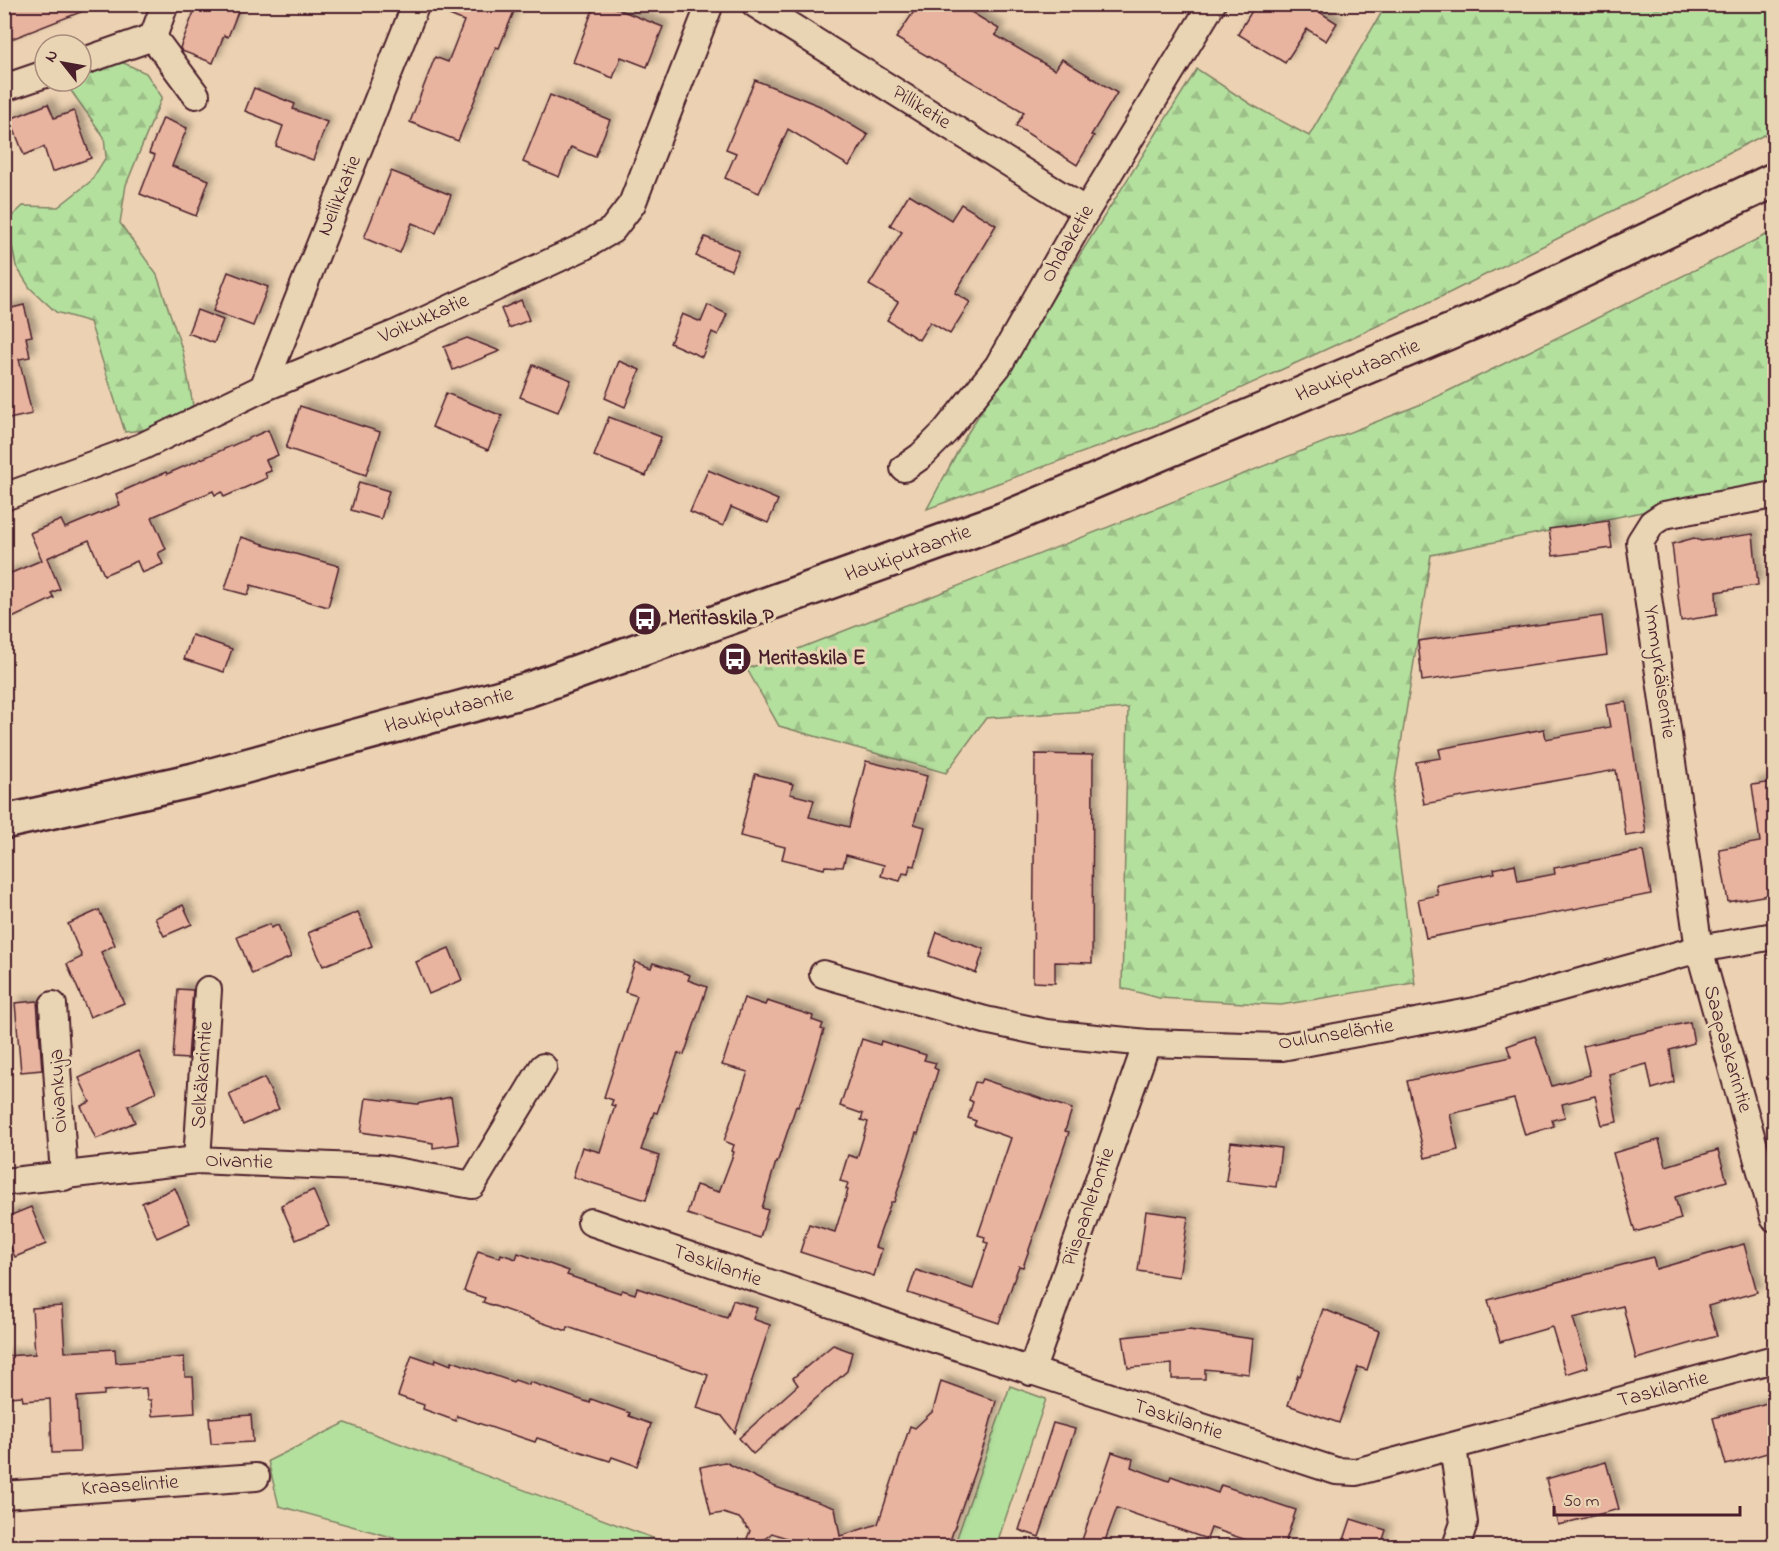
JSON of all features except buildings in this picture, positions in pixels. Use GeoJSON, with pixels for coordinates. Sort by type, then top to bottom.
{"type":"FeatureCollection","features":[{"type":"Feature","properties":{"kind":"main road","name":"Haukiputaantie"},"geometry":{"type":"LineString","coordinates":[[4,822],[194,780],[526,690],[1002,520],[1480,320],[1774,180]]}},
{"type":"Feature","properties":{"kind":"street"},"geometry":{"type":"LineString","coordinates":[[153,37],[165,4]]}},
{"type":"Feature","properties":{"kind":"street","name":"Neilikkatie"},"geometry":{"type":"LineString","coordinates":[[263,388],[416,4]]}},
{"type":"Feature","properties":{"kind":"street","name":"Voikukkatie"},"geometry":{"type":"LineString","coordinates":[[4,497],[141,447],[263,388],[395,334],[581,248],[612,230],[632,204],[710,4]]}},
{"type":"Feature","properties":{"kind":"street","name":"Pilliketie"},"geometry":{"type":"LineString","coordinates":[[755,4],[1086,211]]}},
{"type":"Feature","properties":{"kind":"street","name":"Ohdaketie"},"geometry":{"type":"LineString","coordinates":[[904,468],[921,456],[945,432],[998,366],[1086,211],[1212,4]]}},
{"type":"Feature","properties":{"kind":"street"},"geometry":{"type":"LineString","coordinates":[[93,58],[153,37]]}},
{"type":"Feature","properties":{"kind":"street"},"geometry":{"type":"LineString","coordinates":[[153,37],[196,95]]}},
{"type":"Feature","properties":{"kind":"street"},"geometry":{"type":"LineString","coordinates":[[4,88],[33,78]]}},
{"type":"Feature","properties":{"kind":"street","name":"Ymmyrkäisentie"},"geometry":{"type":"LineString","coordinates":[[1699,949],[1640,542],[1652,523],[1664,515],[1774,495]]}},
{"type":"Feature","properties":{"kind":"street","name":"Oulunseläntie"},"geometry":{"type":"LineString","coordinates":[[823,974],[985,1020],[1046,1033],[1147,1043],[1282,1047],[1475,1011],[1699,949],[1774,936]]}},
{"type":"Feature","properties":{"kind":"street","name":"Saapaskarintie"},"geometry":{"type":"LineString","coordinates":[[1699,949],[1774,1218]]}},
{"type":"Feature","properties":{"kind":"street","name":"Selkäkarintie"},"geometry":{"type":"LineString","coordinates":[[197,1160],[208,990]]}},
{"type":"Feature","properties":{"kind":"street","name":"Oivankuja"},"geometry":{"type":"LineString","coordinates":[[53,1005],[64,1177]]}},
{"type":"Feature","properties":{"kind":"street","name":"Piispanletontie"},"geometry":{"type":"LineString","coordinates":[[1031,1371],[1147,1043]]}},
{"type":"Feature","properties":{"kind":"street","name":"Oivantie"},"geometry":{"type":"LineString","coordinates":[[4,1182],[64,1177],[197,1160],[379,1168],[472,1185],[543,1067]]}},
{"type":"Feature","properties":{"kind":"street","name":"Taskilantie"},"geometry":{"type":"LineString","coordinates":[[591,1222],[1336,1472],[1356,1473],[1774,1359]]}},
{"type":"Feature","properties":{"kind":"street"},"geometry":{"type":"LineString","coordinates":[[1453,1447],[1464,1523],[1456,1546]]}},
{"type":"Feature","properties":{"kind":"street","name":"Kraaselintie"},"geometry":{"type":"LineString","coordinates":[[4,1495],[256,1477]]}},
{"type":"Feature","properties":{"kind":"green space"},"geometry":{"type":"Polygon","coordinates":[[[1386,5],[1774,5],[1774,130],[1447,294],[1169,421],[927,509],[967,434],[1197,69],[1252,105],[1309,136],[1386,5]]]}},
{"type":"Feature","properties":{"kind":"green space"},"geometry":{"type":"Polygon","coordinates":[[[117,60],[146,73],[162,97],[126,185],[120,223],[157,275],[183,352],[193,405],[162,428],[125,432],[90,322],[56,312],[30,288],[16,266],[7,221],[23,206],[58,207],[91,181],[106,157],[104,137],[73,93],[93,93],[93,69],[117,60]]]}},
{"type":"Feature","properties":{"kind":"green space"},"geometry":{"type":"Polygon","coordinates":[[[1774,231],[1774,485],[1431,555],[1392,800],[1415,985],[1413,983],[1281,1005],[1159,998],[1122,988],[1128,708],[986,718],[946,773],[779,726],[747,669],[1424,403],[1774,231]]]}},
{"type":"Feature","properties":{"kind":"green space"},"geometry":{"type":"Polygon","coordinates":[[[1010,1386],[1046,1399],[996,1546],[954,1546],[1010,1386]]]}},
{"type":"Feature","properties":{"kind":"green space"},"geometry":{"type":"Polygon","coordinates":[[[345,1423],[674,1546],[424,1546],[279,1506],[268,1461],[345,1423]]]}},
{"type":"Feature","properties":{"kind":"place","name":"Meritaskila P"},"geometry":{"type":"Point","coordinates":[645,619]}},
{"type":"Feature","properties":{"kind":"place","name":"Meritaskila E"},"geometry":{"type":"Point","coordinates":[735,659]}}]}
